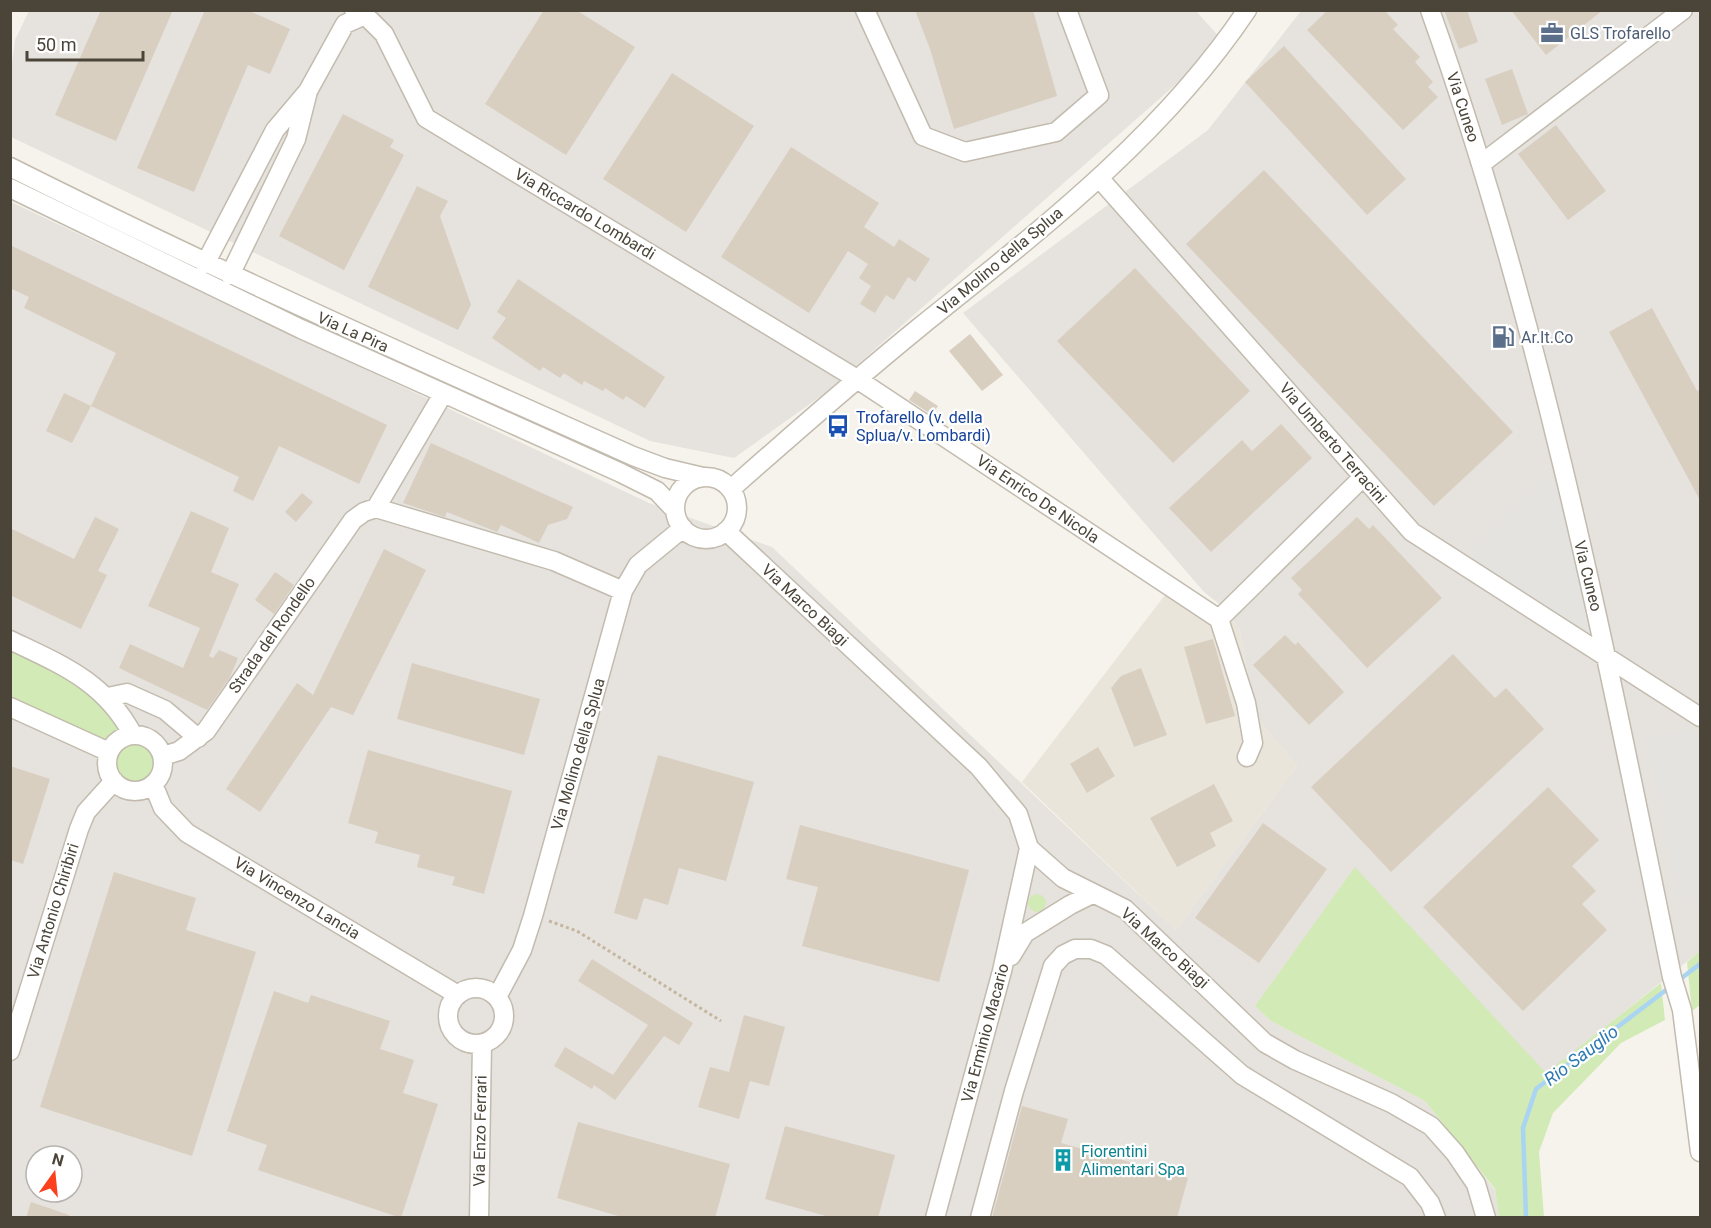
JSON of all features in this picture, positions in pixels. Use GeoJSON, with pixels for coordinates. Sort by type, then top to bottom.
{"type":"FeatureCollection","features":[{"type":"Feature","properties":{"kind":"street"},"geometry":{"type":"LineString","coordinates":[[865,10],[923,136],[965,152],[1056,132],[1099,95],[1067,10]]}},
{"type":"Feature","properties":{"kind":"street","name":"Via Cuneo"},"geometry":{"type":"LineString","coordinates":[[1430,10],[1506,241],[1608,658],[1672,977],[1682,1010],[1701,1152]]}},
{"type":"Feature","properties":{"kind":"street"},"geometry":{"type":"LineString","coordinates":[[1481,164],[1683,10]]}},
{"type":"Feature","properties":{"kind":"street"},"geometry":{"type":"LineString","coordinates":[[205,264],[275,130],[308,91],[345,24],[362,12]]}},
{"type":"Feature","properties":{"kind":"street","name":"Via Riccardo Lombardi"},"geometry":{"type":"LineString","coordinates":[[362,12],[384,33],[426,117],[857,379]]}},
{"type":"Feature","properties":{"kind":"street","name":"Via Molino della Splua"},"geometry":{"type":"LineString","coordinates":[[731,489],[857,379],[1100,179],[1176,100],[1245,12]]}},
{"type":"Feature","properties":{"kind":"street"},"geometry":{"type":"LineString","coordinates":[[230,275],[296,139],[308,91]]}},
{"type":"Feature","properties":{"kind":"street","name":"Via La Pira"},"geometry":{"type":"LineString","coordinates":[[10,167],[205,264],[633,456],[665,468],[703,477]]}},
{"type":"Feature","properties":{"kind":"street"},"geometry":{"type":"LineString","coordinates":[[250,177],[272,188]]}},
{"type":"Feature","properties":{"kind":"street","name":"Via Umberto Terracini"},"geometry":{"type":"LineString","coordinates":[[1100,179],[1412,532],[1701,717]]}},
{"type":"Feature","properties":{"kind":"street","name":"Via La Pira"},"geometry":{"type":"LineString","coordinates":[[10,188],[148,257],[657,490],[675,510]]}},
{"type":"Feature","properties":{"kind":"street","name":"Via Enrico De Nicola"},"geometry":{"type":"LineString","coordinates":[[857,379],[1219,619]]}},
{"type":"Feature","properties":{"kind":"street","name":"Strada del Rondello"},"geometry":{"type":"LineString","coordinates":[[163,756],[179,752],[198,738],[353,520],[364,512],[376,508],[443,394]]}},
{"type":"Feature","properties":{"kind":"street"},"geometry":{"type":"LineString","coordinates":[[703,477],[723,482],[731,489],[735,497],[736,516],[726,531],[718,536],[699,538],[683,528],[675,510],[680,491],[694,479],[703,477]]}},
{"type":"Feature","properties":{"kind":"street"},"geometry":{"type":"LineString","coordinates":[[1247,757],[1253,743],[1246,703],[1219,619],[1363,477]]}},
{"type":"Feature","properties":{"kind":"street"},"geometry":{"type":"LineString","coordinates":[[376,508],[554,561],[623,591]]}},
{"type":"Feature","properties":{"kind":"street","name":"Via Molino della Splua"},"geometry":{"type":"LineString","coordinates":[[497,997],[522,950],[533,916],[623,591],[638,565],[683,528]]}},
{"type":"Feature","properties":{"kind":"street","name":"Via Marco Biagi"},"geometry":{"type":"LineString","coordinates":[[726,531],[979,766],[1018,814],[1029,848],[1063,878],[1125,909],[1265,1043],[1295,1060],[1391,1103],[1431,1126],[1455,1153],[1476,1184],[1486,1218]]}},
{"type":"Feature","properties":{"kind":"street"},"geometry":{"type":"LineString","coordinates":[[10,640],[90,681],[108,697],[133,735]]}},
{"type":"Feature","properties":{"kind":"street"},"geometry":{"type":"LineString","coordinates":[[108,697],[127,693],[165,710],[198,738]]}},
{"type":"Feature","properties":{"kind":"street"},"geometry":{"type":"LineString","coordinates":[[10,707],[109,752]]}},
{"type":"Feature","properties":{"kind":"street"},"geometry":{"type":"LineString","coordinates":[[133,735],[148,738],[159,748],[163,756],[162,771],[153,784],[138,791],[121,787],[114,782],[108,767],[109,752],[119,740],[133,735]]}},
{"type":"Feature","properties":{"kind":"street","name":"Via Antonio Chiribiri"},"geometry":{"type":"LineString","coordinates":[[10,1051],[16,1016],[79,829],[97,798],[114,782]]}},
{"type":"Feature","properties":{"kind":"street","name":"Via Vincenzo Lancia"},"geometry":{"type":"LineString","coordinates":[[153,784],[163,808],[187,832],[458,995]]}},
{"type":"Feature","properties":{"kind":"street","name":"Via Erminio Macario"},"geometry":{"type":"LineString","coordinates":[[935,1218],[1002,971],[1029,848]]}},
{"type":"Feature","properties":{"kind":"street"},"geometry":{"type":"LineString","coordinates":[[1002,971],[1025,933],[1092,894]]}},
{"type":"Feature","properties":{"kind":"street"},"geometry":{"type":"LineString","coordinates":[[980,1218],[1014,1090],[1053,966],[1063,955],[1075,949],[1091,949],[1106,955],[1144,986],[1242,1075],[1410,1177],[1430,1203],[1436,1218]]}},
{"type":"Feature","properties":{"kind":"street"},"geometry":{"type":"LineString","coordinates":[[474,988],[482,989],[497,997],[504,1012],[502,1029],[497,1036],[482,1044],[464,1041],[451,1028],[449,1011],[458,995],[474,988]]}},
{"type":"Feature","properties":{"kind":"street","name":"Via Enzo Ferrari"},"geometry":{"type":"LineString","coordinates":[[479,1218],[482,1044]]}},
{"type":"Feature","properties":{"kind":"path"},"geometry":{"type":"LineString","coordinates":[[533,916],[577,931],[721,1021]]}},
{"type":"Feature","properties":{"kind":"shaded area"},"geometry":{"type":"Polygon","coordinates":[[[1195,10],[1224,42],[824,394],[734,458],[650,441],[11,137],[10,78],[15,40],[29,11],[1195,10]]]}},
{"type":"Feature","properties":{"kind":"shaded area"},"geometry":{"type":"Polygon","coordinates":[[[1301,11],[1700,11],[1700,951],[1546,1074],[1355,868],[1255,1006],[1271,1021],[1425,1101],[1495,1190],[1499,1217],[11,1218],[11,202],[649,503],[772,547],[1176,930],[1297,766],[1255,715],[1240,630],[1224,608],[1204,592],[963,313],[1208,130],[1301,11]]]}},
{"type":"Feature","properties":{"kind":"shaded area"},"geometry":{"type":"Polygon","coordinates":[[[1561,465],[1608,658],[1459,562],[1561,465]]]}},
{"type":"Feature","properties":{"kind":"shaded area"},"geometry":{"type":"Polygon","coordinates":[[[1168,591],[1216,624],[1224,608],[1240,630],[1255,715],[1297,766],[1176,930],[1022,782],[1168,591]]]}},
{"type":"Feature","properties":{"kind":"shaded area"},"geometry":{"type":"Polygon","coordinates":[[[1687,730],[1700,739],[1699,915],[1695,897],[1679,900],[1648,738],[1687,730]]]}},
{"type":"Feature","properties":{"kind":"green space"},"geometry":{"type":"Polygon","coordinates":[[[10,647],[42,663],[91,693],[118,724],[116,735],[106,741],[11,698],[10,647]]]}},
{"type":"Feature","properties":{"kind":"green space"},"geometry":{"type":"Polygon","coordinates":[[[135,743],[148,749],[154,762],[148,775],[135,781],[122,775],[116,762],[122,749],[135,743]]]}},
{"type":"Feature","properties":{"kind":"green space"},"geometry":{"type":"Polygon","coordinates":[[[1355,867],[1546,1073],[1661,983],[1665,1020],[1621,1043],[1553,1113],[1539,1152],[1544,1217],[1499,1218],[1495,1189],[1425,1101],[1271,1021],[1255,1006],[1355,867]]]}},
{"type":"Feature","properties":{"kind":"green space"},"geometry":{"type":"Polygon","coordinates":[[[1037,894],[1043,897],[1046,903],[1043,909],[1037,912],[1031,909],[1028,903],[1031,897],[1037,894]]]}},
{"type":"Feature","properties":{"kind":"green space"},"geometry":{"type":"Polygon","coordinates":[[[1700,951],[1700,1005],[1692,1011],[1687,962],[1700,951]]]}},
{"type":"Feature","properties":{"kind":"building"},"geometry":{"type":"Polygon","coordinates":[[[101,10],[173,10],[116,141],[55,115],[101,10]]]}},
{"type":"Feature","properties":{"kind":"building"},"geometry":{"type":"Polygon","coordinates":[[[205,10],[247,10],[290,29],[270,74],[248,65],[194,192],[137,168],[205,10]]]}},
{"type":"Feature","properties":{"kind":"building"},"geometry":{"type":"Polygon","coordinates":[[[544,10],[576,10],[635,47],[566,155],[485,104],[544,10]]]}},
{"type":"Feature","properties":{"kind":"building"},"geometry":{"type":"Polygon","coordinates":[[[915,10],[1033,10],[1057,96],[954,129],[930,49],[915,10]]]}},
{"type":"Feature","properties":{"kind":"building"},"geometry":{"type":"Polygon","coordinates":[[[1328,10],[1384,10],[1398,25],[1393,29],[1420,57],[1415,62],[1433,82],[1428,87],[1438,97],[1403,130],[1307,30],[1328,10]]]}},
{"type":"Feature","properties":{"kind":"building"},"geometry":{"type":"Polygon","coordinates":[[[1444,10],[1467,10],[1478,42],[1459,49],[1444,10]]]}},
{"type":"Feature","properties":{"kind":"building","name":"GLS Trofarello"},"geometry":{"type":"Polygon","coordinates":[[[1511,10],[1603,10],[1546,55],[1511,10]]]}},
{"type":"Feature","properties":{"kind":"building"},"geometry":{"type":"Polygon","coordinates":[[[1284,46],[1406,179],[1367,215],[1245,82],[1284,46]]]}},
{"type":"Feature","properties":{"kind":"building"},"geometry":{"type":"Polygon","coordinates":[[[1512,69],[1528,114],[1502,125],[1485,79],[1512,69]]]}},
{"type":"Feature","properties":{"kind":"building"},"geometry":{"type":"Polygon","coordinates":[[[672,73],[754,126],[686,232],[603,179],[672,73]]]}},
{"type":"Feature","properties":{"kind":"building"},"geometry":{"type":"Polygon","coordinates":[[[343,114],[394,140],[390,147],[404,155],[344,270],[279,236],[343,114]]]}},
{"type":"Feature","properties":{"kind":"building"},"geometry":{"type":"Polygon","coordinates":[[[1556,125],[1606,191],[1568,220],[1518,154],[1556,125]]]}},
{"type":"Feature","properties":{"kind":"building"},"geometry":{"type":"Polygon","coordinates":[[[791,147],[879,203],[864,227],[894,247],[899,239],[930,259],[915,282],[908,277],[894,300],[886,295],[875,313],[860,304],[871,286],[859,278],[868,264],[848,251],[809,313],[721,257],[791,147]]]}},
{"type":"Feature","properties":{"kind":"building"},"geometry":{"type":"Polygon","coordinates":[[[1264,170],[1513,432],[1434,506],[1186,244],[1264,170]]]}},
{"type":"Feature","properties":{"kind":"building"},"geometry":{"type":"Polygon","coordinates":[[[417,186],[448,201],[440,216],[471,305],[458,330],[368,287],[417,186]]]}},
{"type":"Feature","properties":{"kind":"building"},"geometry":{"type":"Polygon","coordinates":[[[10,245],[387,425],[359,484],[279,446],[253,501],[233,491],[239,477],[91,406],[116,353],[24,308],[29,297],[10,288],[10,245]]]}},
{"type":"Feature","properties":{"kind":"building"},"geometry":{"type":"Polygon","coordinates":[[[1135,268],[1250,391],[1173,463],[1057,341],[1135,268]]]}},
{"type":"Feature","properties":{"kind":"building"},"geometry":{"type":"Polygon","coordinates":[[[518,279],[665,377],[645,408],[626,396],[623,400],[605,388],[603,391],[584,381],[582,385],[564,373],[560,378],[543,367],[540,371],[492,338],[506,318],[497,312],[518,279]]]}},
{"type":"Feature","properties":{"kind":"building"},"geometry":{"type":"Polygon","coordinates":[[[1652,308],[1697,391],[1701,389],[1701,502],[1609,332],[1652,308]]]}},
{"type":"Feature","properties":{"kind":"building"},"geometry":{"type":"Polygon","coordinates":[[[970,334],[1003,375],[982,391],[949,351],[970,334]]]}},
{"type":"Feature","properties":{"kind":"building"},"geometry":{"type":"Polygon","coordinates":[[[915,391],[938,406],[932,415],[909,400],[915,391]]]}},
{"type":"Feature","properties":{"kind":"building"},"geometry":{"type":"Polygon","coordinates":[[[64,393],[91,406],[72,443],[46,431],[64,393]]]}},
{"type":"Feature","properties":{"kind":"building"},"geometry":{"type":"Polygon","coordinates":[[[1281,424],[1312,458],[1211,552],[1169,508],[1242,440],[1252,451],[1281,424]]]}},
{"type":"Feature","properties":{"kind":"building"},"geometry":{"type":"Polygon","coordinates":[[[431,443],[573,507],[567,519],[548,525],[539,543],[501,525],[497,532],[447,512],[445,517],[403,503],[431,443]]]}},
{"type":"Feature","properties":{"kind":"building"},"geometry":{"type":"Polygon","coordinates":[[[302,493],[313,502],[296,522],[285,512],[302,493]]]}},
{"type":"Feature","properties":{"kind":"building"},"geometry":{"type":"Polygon","coordinates":[[[191,511],[229,528],[211,572],[239,584],[209,656],[213,658],[219,650],[238,658],[230,677],[207,710],[119,668],[130,644],[183,668],[200,628],[148,606],[191,511]]]}},
{"type":"Feature","properties":{"kind":"building"},"geometry":{"type":"Polygon","coordinates":[[[95,517],[119,529],[98,571],[107,575],[81,629],[10,595],[10,528],[74,559],[95,517]]]}},
{"type":"Feature","properties":{"kind":"building"},"geometry":{"type":"Polygon","coordinates":[[[1357,517],[1369,529],[1373,525],[1442,598],[1367,668],[1298,594],[1302,590],[1291,578],[1357,517]]]}},
{"type":"Feature","properties":{"kind":"building"},"geometry":{"type":"Polygon","coordinates":[[[384,549],[426,570],[353,715],[331,707],[260,812],[226,789],[297,683],[313,695],[384,549]]]}},
{"type":"Feature","properties":{"kind":"building"},"geometry":{"type":"Polygon","coordinates":[[[275,572],[294,585],[274,614],[255,600],[275,572]]]}},
{"type":"Feature","properties":{"kind":"building"},"geometry":{"type":"Polygon","coordinates":[[[1285,635],[1295,645],[1298,642],[1344,692],[1309,725],[1253,665],[1285,635]]]}},
{"type":"Feature","properties":{"kind":"building"},"geometry":{"type":"Polygon","coordinates":[[[1213,639],[1235,716],[1206,724],[1184,647],[1213,639]]]}},
{"type":"Feature","properties":{"kind":"building"},"geometry":{"type":"Polygon","coordinates":[[[1453,654],[1495,698],[1506,688],[1544,729],[1391,872],[1311,787],[1453,654]]]}},
{"type":"Feature","properties":{"kind":"building"},"geometry":{"type":"Polygon","coordinates":[[[412,663],[540,699],[524,755],[397,719],[412,663]]]}},
{"type":"Feature","properties":{"kind":"building"},"geometry":{"type":"Polygon","coordinates":[[[1141,668],[1167,735],[1134,747],[1111,688],[1121,676],[1141,668]]]}},
{"type":"Feature","properties":{"kind":"building"},"geometry":{"type":"Polygon","coordinates":[[[1098,747],[1115,776],[1087,793],[1070,764],[1098,747]]]}},
{"type":"Feature","properties":{"kind":"building"},"geometry":{"type":"Polygon","coordinates":[[[368,750],[512,791],[484,894],[452,885],[455,877],[417,867],[420,855],[375,843],[378,832],[348,823],[368,750]]]}},
{"type":"Feature","properties":{"kind":"building"},"geometry":{"type":"Polygon","coordinates":[[[658,755],[754,782],[726,881],[679,868],[668,905],[644,898],[637,920],[614,913],[658,755]]]}},
{"type":"Feature","properties":{"kind":"building"},"geometry":{"type":"Polygon","coordinates":[[[10,766],[50,779],[23,864],[10,860],[10,766]]]}},
{"type":"Feature","properties":{"kind":"building"},"geometry":{"type":"Polygon","coordinates":[[[1214,784],[1233,821],[1210,833],[1216,846],[1177,867],[1150,818],[1214,784]]]}},
{"type":"Feature","properties":{"kind":"building"},"geometry":{"type":"Polygon","coordinates":[[[1548,787],[1599,840],[1572,866],[1596,891],[1582,904],[1607,930],[1523,1011],[1423,907],[1548,787]]]}},
{"type":"Feature","properties":{"kind":"building"},"geometry":{"type":"Polygon","coordinates":[[[1263,823],[1327,869],[1259,963],[1195,918],[1263,823]]]}},
{"type":"Feature","properties":{"kind":"building"},"geometry":{"type":"Polygon","coordinates":[[[800,825],[969,870],[939,982],[802,946],[818,887],[786,879],[800,825]]]}},
{"type":"Feature","properties":{"kind":"building"},"geometry":{"type":"Polygon","coordinates":[[[114,872],[196,898],[186,930],[256,952],[192,1156],[40,1107],[114,872]]]}},
{"type":"Feature","properties":{"kind":"building"},"geometry":{"type":"Polygon","coordinates":[[[592,959],[693,1023],[679,1045],[664,1036],[615,1100],[594,1085],[592,1089],[554,1066],[565,1047],[613,1075],[648,1025],[578,981],[592,959]]]}},
{"type":"Feature","properties":{"kind":"building"},"geometry":{"type":"Polygon","coordinates":[[[274,991],[308,1003],[311,995],[390,1021],[380,1049],[414,1060],[403,1093],[438,1104],[401,1218],[258,1170],[267,1145],[227,1131],[274,991]]]}},
{"type":"Feature","properties":{"kind":"building"},"geometry":{"type":"Polygon","coordinates":[[[744,1015],[785,1027],[769,1086],[750,1081],[739,1119],[698,1107],[710,1067],[729,1072],[744,1015]]]}},
{"type":"Feature","properties":{"kind":"building","name":"Fiorentini Alimentari Spa"},"geometry":{"type":"Polygon","coordinates":[[[1022,1106],[1068,1119],[1061,1143],[1188,1178],[1177,1218],[992,1218],[1022,1106]]]}},
{"type":"Feature","properties":{"kind":"building"},"geometry":{"type":"Polygon","coordinates":[[[578,1122],[730,1164],[715,1218],[625,1218],[557,1198],[578,1122]]]}},
{"type":"Feature","properties":{"kind":"building"},"geometry":{"type":"Polygon","coordinates":[[[785,1126],[895,1155],[878,1218],[833,1218],[765,1199],[785,1126]]]}},
{"type":"Feature","properties":{"kind":"building"},"geometry":{"type":"Polygon","coordinates":[[[30,1204],[69,1215],[69,1218],[26,1218],[30,1204]]]}},
{"type":"Feature","properties":{"kind":"waterway","name":"Rio Sauglio"},"geometry":{"type":"LineString","coordinates":[[1679,980],[1700,964]]}},
{"type":"Feature","properties":{"kind":"waterway","name":"Rio Sauglio"},"geometry":{"type":"LineString","coordinates":[[1526,1218],[1523,1128],[1536,1089],[1670,987]]}},
{"type":"Feature","properties":{"kind":"place","name":"GLS Trofarello"},"geometry":{"type":"Point","coordinates":[1552,33]}},
{"type":"Feature","properties":{"kind":"place","name":"Ar.It.Co"},"geometry":{"type":"Point","coordinates":[1503,337]}},
{"type":"Feature","properties":{"kind":"place","name":"Trofarello (v. della Splua/v. Lombardi)"},"geometry":{"type":"Point","coordinates":[838,426]}},
{"type":"Feature","properties":{"kind":"place","name":"Fiorentini Alimentari Spa"},"geometry":{"type":"Point","coordinates":[1063,1160]}}]}
